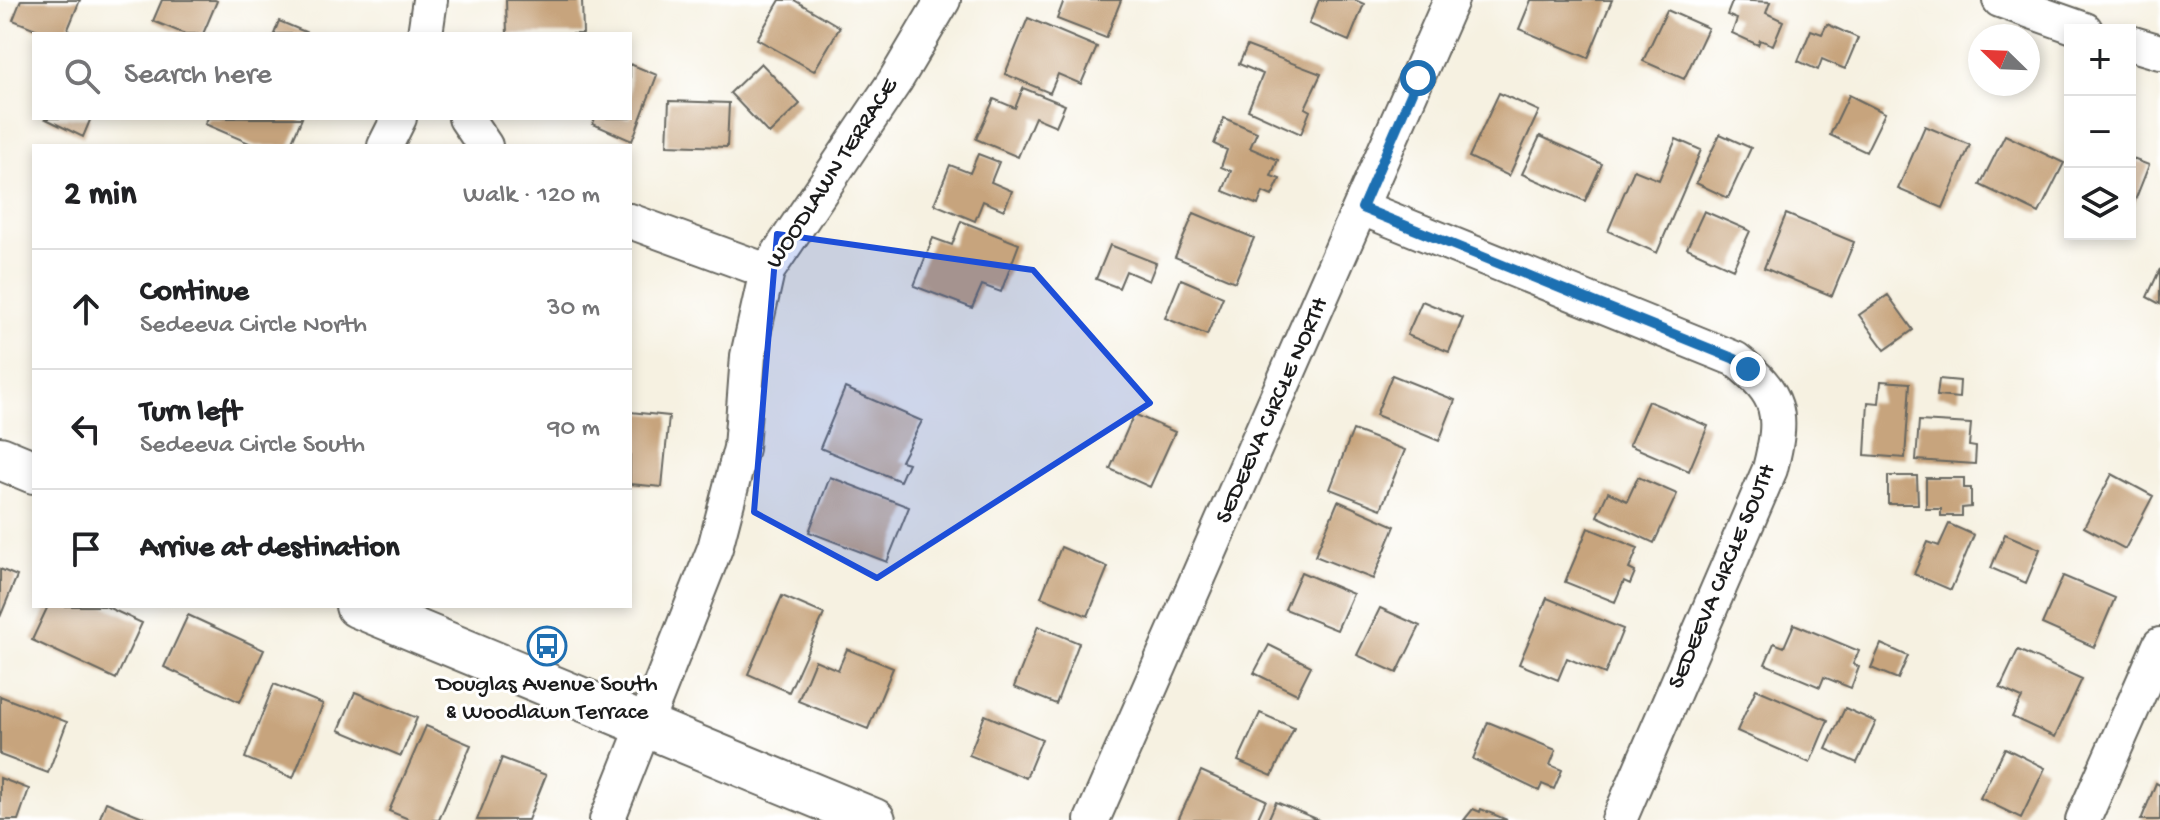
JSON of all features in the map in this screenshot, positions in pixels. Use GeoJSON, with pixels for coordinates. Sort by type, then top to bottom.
{"type":"FeatureCollection","features":[{"type":"Feature","properties":{"kind":"street"},"geometry":{"type":"LineString","coordinates":[[425,32],[430,0]]}},
{"type":"Feature","properties":{"kind":"street","name":"WOODLAWN TERRACE"},"geometry":{"type":"LineString","coordinates":[[607,820],[647,726],[719,534],[741,448],[748,356],[767,271],[895,81],[943,0]]}},
{"type":"Feature","properties":{"kind":"street","name":"SEDEEVA CIRCLE NORTH"},"geometry":{"type":"LineString","coordinates":[[1092,820],[1451,0]]}},
{"type":"Feature","properties":{"kind":"street"},"geometry":{"type":"LineString","coordinates":[[2000,0],[2068,24]]}},
{"type":"Feature","properties":{"kind":"street"},"geometry":{"type":"LineString","coordinates":[[2136,45],[2160,52]]}},
{"type":"Feature","properties":{"kind":"street"},"geometry":{"type":"LineString","coordinates":[[386,144],[398,120]]}},
{"type":"Feature","properties":{"kind":"street"},"geometry":{"type":"LineString","coordinates":[[467,120],[484,144]]}},
{"type":"Feature","properties":{"kind":"street","name":"SEDEEVA CIRCLE SOUTH"},"geometry":{"type":"LineString","coordinates":[[1362,208],[1735,359],[1761,379],[1777,403],[1779,436],[1770,469],[1619,820]]}},
{"type":"Feature","properties":{"kind":"street"},"geometry":{"type":"LineString","coordinates":[[632,222],[767,271]]}},
{"type":"Feature","properties":{"kind":"street"},"geometry":{"type":"LineString","coordinates":[[0,458],[32,471]]}},
{"type":"Feature","properties":{"kind":"street"},"geometry":{"type":"LineString","coordinates":[[362,608],[874,820]]}},
{"type":"Feature","properties":{"kind":"street"},"geometry":{"type":"LineString","coordinates":[[2083,820],[2160,645]]}},
{"type":"Feature","properties":{"kind":"highlighted area"},"geometry":{"type":"Polygon","coordinates":[[[777,234],[1033,270],[1150,403],[877,578],[754,512],[777,234]]]}},
{"type":"Feature","properties":{"kind":"building"},"geometry":{"type":"Polygon","coordinates":[[[21,0],[80,0],[67,32],[43,32],[13,20],[21,0]]]}},
{"type":"Feature","properties":{"kind":"building"},"geometry":{"type":"Polygon","coordinates":[[[162,0],[217,1],[204,32],[180,32],[153,21],[162,0]]]}},
{"type":"Feature","properties":{"kind":"building"},"geometry":{"type":"Polygon","coordinates":[[[506,0],[582,0],[583,32],[507,32],[506,0]]]}},
{"type":"Feature","properties":{"kind":"building"},"geometry":{"type":"Polygon","coordinates":[[[780,0],[794,0],[840,27],[814,71],[757,39],[780,0]]]}},
{"type":"Feature","properties":{"kind":"building"},"geometry":{"type":"Polygon","coordinates":[[[1064,0],[1121,0],[1106,38],[1057,19],[1064,0]]]}},
{"type":"Feature","properties":{"kind":"building"},"geometry":{"type":"Polygon","coordinates":[[[1319,0],[1355,0],[1364,4],[1349,41],[1309,24],[1319,0]]]}},
{"type":"Feature","properties":{"kind":"building"},"geometry":{"type":"Polygon","coordinates":[[[1531,0],[1612,0],[1588,58],[1519,29],[1531,0]]]}},
{"type":"Feature","properties":{"kind":"building"},"geometry":{"type":"Polygon","coordinates":[[[1733,0],[1770,2],[1766,13],[1783,21],[1773,45],[1760,40],[1758,45],[1732,33],[1737,19],[1727,15],[1733,0]]]}},
{"type":"Feature","properties":{"kind":"building"},"geometry":{"type":"Polygon","coordinates":[[[1667,10],[1708,28],[1684,79],[1643,61],[1667,10]]]}},
{"type":"Feature","properties":{"kind":"building"},"geometry":{"type":"Polygon","coordinates":[[[1028,18],[1097,47],[1081,84],[1058,74],[1050,93],[1005,74],[1028,18]]]}},
{"type":"Feature","properties":{"kind":"building"},"geometry":{"type":"Polygon","coordinates":[[[279,21],[305,32],[275,32],[279,21]]]}},
{"type":"Feature","properties":{"kind":"building"},"geometry":{"type":"Polygon","coordinates":[[[1827,24],[1858,38],[1845,69],[1822,59],[1818,70],[1798,61],[1811,30],[1822,34],[1827,24]]]}},
{"type":"Feature","properties":{"kind":"building"},"geometry":{"type":"Polygon","coordinates":[[[1247,46],[1321,74],[1305,108],[1310,111],[1301,134],[1248,110],[1263,74],[1239,64],[1247,46]]]}},
{"type":"Feature","properties":{"kind":"building"},"geometry":{"type":"Polygon","coordinates":[[[761,63],[800,104],[769,134],[730,93],[761,63]]]}},
{"type":"Feature","properties":{"kind":"building"},"geometry":{"type":"Polygon","coordinates":[[[632,65],[657,75],[632,141],[593,124],[594,120],[632,120],[632,65]]]}},
{"type":"Feature","properties":{"kind":"building"},"geometry":{"type":"Polygon","coordinates":[[[1023,88],[1065,105],[1056,126],[1035,117],[1018,157],[976,139],[994,99],[1015,108],[1023,88]]]}},
{"type":"Feature","properties":{"kind":"building"},"geometry":{"type":"Polygon","coordinates":[[[1499,93],[1539,111],[1509,176],[1469,157],[1499,93]]]}},
{"type":"Feature","properties":{"kind":"building"},"geometry":{"type":"Polygon","coordinates":[[[1849,95],[1885,113],[1866,152],[1830,135],[1849,95]]]}},
{"type":"Feature","properties":{"kind":"building"},"geometry":{"type":"Polygon","coordinates":[[[669,101],[729,103],[727,147],[667,145],[669,101]]]}},
{"type":"Feature","properties":{"kind":"building"},"geometry":{"type":"Polygon","coordinates":[[[1224,118],[1257,132],[1250,148],[1278,160],[1271,176],[1280,179],[1272,196],[1263,192],[1258,205],[1223,191],[1231,171],[1221,167],[1227,150],[1214,144],[1224,118]]]}},
{"type":"Feature","properties":{"kind":"building"},"geometry":{"type":"Polygon","coordinates":[[[48,120],[90,120],[83,137],[48,120]]]}},
{"type":"Feature","properties":{"kind":"building"},"geometry":{"type":"Polygon","coordinates":[[[207,120],[301,120],[291,144],[251,144],[205,124],[207,120]]]}},
{"type":"Feature","properties":{"kind":"building"},"geometry":{"type":"Polygon","coordinates":[[[1925,126],[1970,145],[1943,208],[1898,189],[1925,126]]]}},
{"type":"Feature","properties":{"kind":"building"},"geometry":{"type":"Polygon","coordinates":[[[1720,134],[1751,148],[1728,198],[1696,183],[1720,134]]]}},
{"type":"Feature","properties":{"kind":"building"},"geometry":{"type":"Polygon","coordinates":[[[2005,135],[2064,163],[2039,213],[1980,185],[2005,135]]]}},
{"type":"Feature","properties":{"kind":"building"},"geometry":{"type":"Polygon","coordinates":[[[1540,136],[1602,164],[1585,201],[1522,174],[1540,136]]]}},
{"type":"Feature","properties":{"kind":"building"},"geometry":{"type":"Polygon","coordinates":[[[1676,139],[1701,150],[1657,253],[1608,231],[1634,170],[1659,180],[1676,139]]]}},
{"type":"Feature","properties":{"kind":"building"},"geometry":{"type":"Polygon","coordinates":[[[978,154],[999,162],[991,182],[1012,191],[1004,210],[983,201],[975,221],[934,204],[950,165],[970,173],[978,154]]]}},
{"type":"Feature","properties":{"kind":"building"},"geometry":{"type":"Polygon","coordinates":[[[2136,160],[2149,165],[2136,198],[2136,160]]]}},
{"type":"Feature","properties":{"kind":"building"},"geometry":{"type":"Polygon","coordinates":[[[1704,211],[1750,231],[1733,269],[1687,248],[1704,211]]]}},
{"type":"Feature","properties":{"kind":"building"},"geometry":{"type":"Polygon","coordinates":[[[1194,213],[1254,238],[1235,282],[1175,257],[1194,213]]]}},
{"type":"Feature","properties":{"kind":"building"},"geometry":{"type":"Polygon","coordinates":[[[1786,214],[1854,242],[1832,296],[1764,268],[1786,214]]]}},
{"type":"Feature","properties":{"kind":"building"},"geometry":{"type":"Polygon","coordinates":[[[961,221],[1019,244],[1001,292],[982,285],[972,308],[914,286],[933,238],[952,245],[961,221]]]}},
{"type":"Feature","properties":{"kind":"building"},"geometry":{"type":"Polygon","coordinates":[[[1110,245],[1156,263],[1149,281],[1126,271],[1119,288],[1096,279],[1110,245]]]}},
{"type":"Feature","properties":{"kind":"building"},"geometry":{"type":"Polygon","coordinates":[[[2160,269],[2160,304],[2147,297],[2160,269]]]}},
{"type":"Feature","properties":{"kind":"building"},"geometry":{"type":"Polygon","coordinates":[[[1181,279],[1223,297],[1207,335],[1165,318],[1181,279]]]}},
{"type":"Feature","properties":{"kind":"building"},"geometry":{"type":"Polygon","coordinates":[[[1888,295],[1913,330],[1885,350],[1859,315],[1888,295]]]}},
{"type":"Feature","properties":{"kind":"building"},"geometry":{"type":"Polygon","coordinates":[[[1422,301],[1463,318],[1449,352],[1407,335],[1422,301]]]}},
{"type":"Feature","properties":{"kind":"building"},"geometry":{"type":"Polygon","coordinates":[[[1392,375],[1455,400],[1439,441],[1376,415],[1392,375]]]}},
{"type":"Feature","properties":{"kind":"building"},"geometry":{"type":"Polygon","coordinates":[[[1939,379],[1960,381],[1959,398],[1937,396],[1939,379]]]}},
{"type":"Feature","properties":{"kind":"building"},"geometry":{"type":"Polygon","coordinates":[[[1881,381],[1910,383],[1905,458],[1865,455],[1868,402],[1879,403],[1881,381]]]}},
{"type":"Feature","properties":{"kind":"building"},"geometry":{"type":"Polygon","coordinates":[[[845,388],[922,421],[901,461],[908,463],[900,481],[820,448],[845,388]]]}},
{"type":"Feature","properties":{"kind":"building"},"geometry":{"type":"Polygon","coordinates":[[[1648,401],[1708,426],[1689,471],[1629,445],[1648,401]]]}},
{"type":"Feature","properties":{"kind":"building"},"geometry":{"type":"Polygon","coordinates":[[[632,412],[669,416],[662,487],[632,484],[632,412]]]}},
{"type":"Feature","properties":{"kind":"building"},"geometry":{"type":"Polygon","coordinates":[[[1134,414],[1175,432],[1150,487],[1110,469],[1134,414]]]}},
{"type":"Feature","properties":{"kind":"building"},"geometry":{"type":"Polygon","coordinates":[[[1919,421],[1971,424],[1969,446],[1976,447],[1975,464],[1916,460],[1919,421]]]}},
{"type":"Feature","properties":{"kind":"building"},"geometry":{"type":"Polygon","coordinates":[[[1353,430],[1405,450],[1381,509],[1330,489],[1353,430]]]}},
{"type":"Feature","properties":{"kind":"building"},"geometry":{"type":"Polygon","coordinates":[[[2112,474],[2153,496],[2125,549],[2084,527],[2112,474]]]}},
{"type":"Feature","properties":{"kind":"building"},"geometry":{"type":"Polygon","coordinates":[[[1888,476],[1917,476],[1918,504],[1888,504],[1888,476]]]}},
{"type":"Feature","properties":{"kind":"building"},"geometry":{"type":"Polygon","coordinates":[[[830,477],[909,507],[887,562],[809,532],[830,477]]]}},
{"type":"Feature","properties":{"kind":"building"},"geometry":{"type":"Polygon","coordinates":[[[1638,477],[1677,494],[1654,543],[1597,516],[1608,492],[1627,501],[1638,477]]]}},
{"type":"Feature","properties":{"kind":"building"},"geometry":{"type":"Polygon","coordinates":[[[1926,478],[1964,478],[1964,488],[1971,488],[1971,507],[1962,508],[1962,516],[1941,516],[1941,509],[1926,509],[1926,478]]]}},
{"type":"Feature","properties":{"kind":"building"},"geometry":{"type":"Polygon","coordinates":[[[1338,501],[1395,526],[1373,579],[1315,556],[1338,501]]]}},
{"type":"Feature","properties":{"kind":"building"},"geometry":{"type":"Polygon","coordinates":[[[1949,524],[1974,535],[1951,590],[1914,574],[1928,542],[1939,546],[1949,524]]]}},
{"type":"Feature","properties":{"kind":"building"},"geometry":{"type":"Polygon","coordinates":[[[1588,528],[1638,548],[1629,569],[1635,572],[1630,584],[1624,581],[1615,602],[1565,582],[1588,528]]]}},
{"type":"Feature","properties":{"kind":"building"},"geometry":{"type":"Polygon","coordinates":[[[2005,534],[2040,549],[2026,583],[1991,568],[2005,534]]]}},
{"type":"Feature","properties":{"kind":"building"},"geometry":{"type":"Polygon","coordinates":[[[1061,547],[1108,567],[1088,616],[1041,597],[1061,547]]]}},
{"type":"Feature","properties":{"kind":"building"},"geometry":{"type":"Polygon","coordinates":[[[0,569],[17,576],[0,617],[0,569]]]}},
{"type":"Feature","properties":{"kind":"building"},"geometry":{"type":"Polygon","coordinates":[[[1301,572],[1353,594],[1337,630],[1285,609],[1301,572]]]}},
{"type":"Feature","properties":{"kind":"building"},"geometry":{"type":"Polygon","coordinates":[[[2063,576],[2115,598],[2094,647],[2042,624],[2063,576]]]}},
{"type":"Feature","properties":{"kind":"building"},"geometry":{"type":"Polygon","coordinates":[[[782,596],[824,614],[789,692],[748,674],[782,596]]]}},
{"type":"Feature","properties":{"kind":"building"},"geometry":{"type":"Polygon","coordinates":[[[1547,598],[1623,629],[1605,674],[1567,658],[1558,680],[1519,664],[1547,598]]]}},
{"type":"Feature","properties":{"kind":"building"},"geometry":{"type":"Polygon","coordinates":[[[47,608],[109,608],[142,623],[116,679],[32,640],[47,608]]]}},
{"type":"Feature","properties":{"kind":"building"},"geometry":{"type":"Polygon","coordinates":[[[1380,608],[1420,626],[1397,673],[1357,655],[1380,608]]]}},
{"type":"Feature","properties":{"kind":"building"},"geometry":{"type":"Polygon","coordinates":[[[188,615],[264,650],[240,702],[164,667],[188,615]]]}},
{"type":"Feature","properties":{"kind":"building"},"geometry":{"type":"Polygon","coordinates":[[[1794,624],[1859,651],[1853,664],[1859,667],[1851,688],[1824,677],[1820,687],[1765,664],[1774,643],[1784,647],[1794,624]]]}},
{"type":"Feature","properties":{"kind":"building"},"geometry":{"type":"Polygon","coordinates":[[[1038,626],[1079,643],[1056,704],[1014,687],[1038,626]]]}},
{"type":"Feature","properties":{"kind":"building"},"geometry":{"type":"Polygon","coordinates":[[[1881,644],[1908,656],[1898,679],[1871,668],[1881,644]]]}},
{"type":"Feature","properties":{"kind":"building"},"geometry":{"type":"Polygon","coordinates":[[[1269,645],[1311,666],[1297,694],[1254,673],[1269,645]]]}},
{"type":"Feature","properties":{"kind":"building"},"geometry":{"type":"Polygon","coordinates":[[[847,649],[893,668],[868,729],[798,701],[815,660],[838,670],[847,649]]]}},
{"type":"Feature","properties":{"kind":"building"},"geometry":{"type":"Polygon","coordinates":[[[2018,650],[2082,679],[2055,737],[2012,717],[2022,698],[2000,688],[2018,650]]]}},
{"type":"Feature","properties":{"kind":"building"},"geometry":{"type":"Polygon","coordinates":[[[274,684],[323,704],[293,778],[245,758],[274,684]]]}},
{"type":"Feature","properties":{"kind":"building"},"geometry":{"type":"Polygon","coordinates":[[[1756,689],[1828,720],[1810,763],[1737,731],[1756,689]]]}},
{"type":"Feature","properties":{"kind":"building"},"geometry":{"type":"Polygon","coordinates":[[[355,692],[417,718],[401,756],[339,730],[355,692]]]}},
{"type":"Feature","properties":{"kind":"building"},"geometry":{"type":"Polygon","coordinates":[[[0,696],[67,722],[48,773],[0,755],[0,696]]]}},
{"type":"Feature","properties":{"kind":"building"},"geometry":{"type":"Polygon","coordinates":[[[1845,708],[1876,722],[1857,763],[1826,749],[1845,708]]]}},
{"type":"Feature","properties":{"kind":"building"},"geometry":{"type":"Polygon","coordinates":[[[1260,713],[1294,728],[1272,776],[1238,761],[1260,713]]]}},
{"type":"Feature","properties":{"kind":"building"},"geometry":{"type":"Polygon","coordinates":[[[985,715],[1042,739],[1026,778],[969,755],[985,715]]]}},
{"type":"Feature","properties":{"kind":"building"},"geometry":{"type":"Polygon","coordinates":[[[1488,722],[1556,750],[1550,765],[1562,770],[1554,789],[1542,784],[1539,791],[1473,759],[1488,722]]]}},
{"type":"Feature","properties":{"kind":"building"},"geometry":{"type":"Polygon","coordinates":[[[426,726],[471,745],[439,820],[411,820],[389,811],[426,726]]]}},
{"type":"Feature","properties":{"kind":"building"},"geometry":{"type":"Polygon","coordinates":[[[2005,748],[2045,768],[2021,818],[1980,798],[2005,748]]]}},
{"type":"Feature","properties":{"kind":"building"},"geometry":{"type":"Polygon","coordinates":[[[502,758],[546,775],[528,820],[477,820],[502,758]]]}},
{"type":"Feature","properties":{"kind":"building"},"geometry":{"type":"Polygon","coordinates":[[[1201,771],[1266,800],[1257,820],[1178,820],[1201,771]]]}},
{"type":"Feature","properties":{"kind":"building"},"geometry":{"type":"Polygon","coordinates":[[[0,778],[29,789],[18,820],[0,820],[0,778]]]}},
{"type":"Feature","properties":{"kind":"building"},"geometry":{"type":"Polygon","coordinates":[[[2156,783],[2160,785],[2160,820],[2141,820],[2156,783]]]}},
{"type":"Feature","properties":{"kind":"building"},"geometry":{"type":"Polygon","coordinates":[[[106,802],[150,820],[99,820],[106,802]]]}},
{"type":"Feature","properties":{"kind":"building"},"geometry":{"type":"Polygon","coordinates":[[[1276,802],[1319,820],[1268,820],[1276,802]]]}},
{"type":"Feature","properties":{"kind":"building"},"geometry":{"type":"Polygon","coordinates":[[[1473,809],[1480,812],[1481,809],[1507,820],[1464,820],[1473,809]]]}},
{"type":"Feature","properties":{"kind":"place","name":"Douglas Avenue South & Woodlawn Terrace"},"geometry":{"type":"Point","coordinates":[547,646]}},
{"type":"Feature","properties":{"kind":"route"},"geometry":{"type":"LineString","coordinates":[[1418,78],[1362,208],[1735,359],[1748,369]]}}]}
